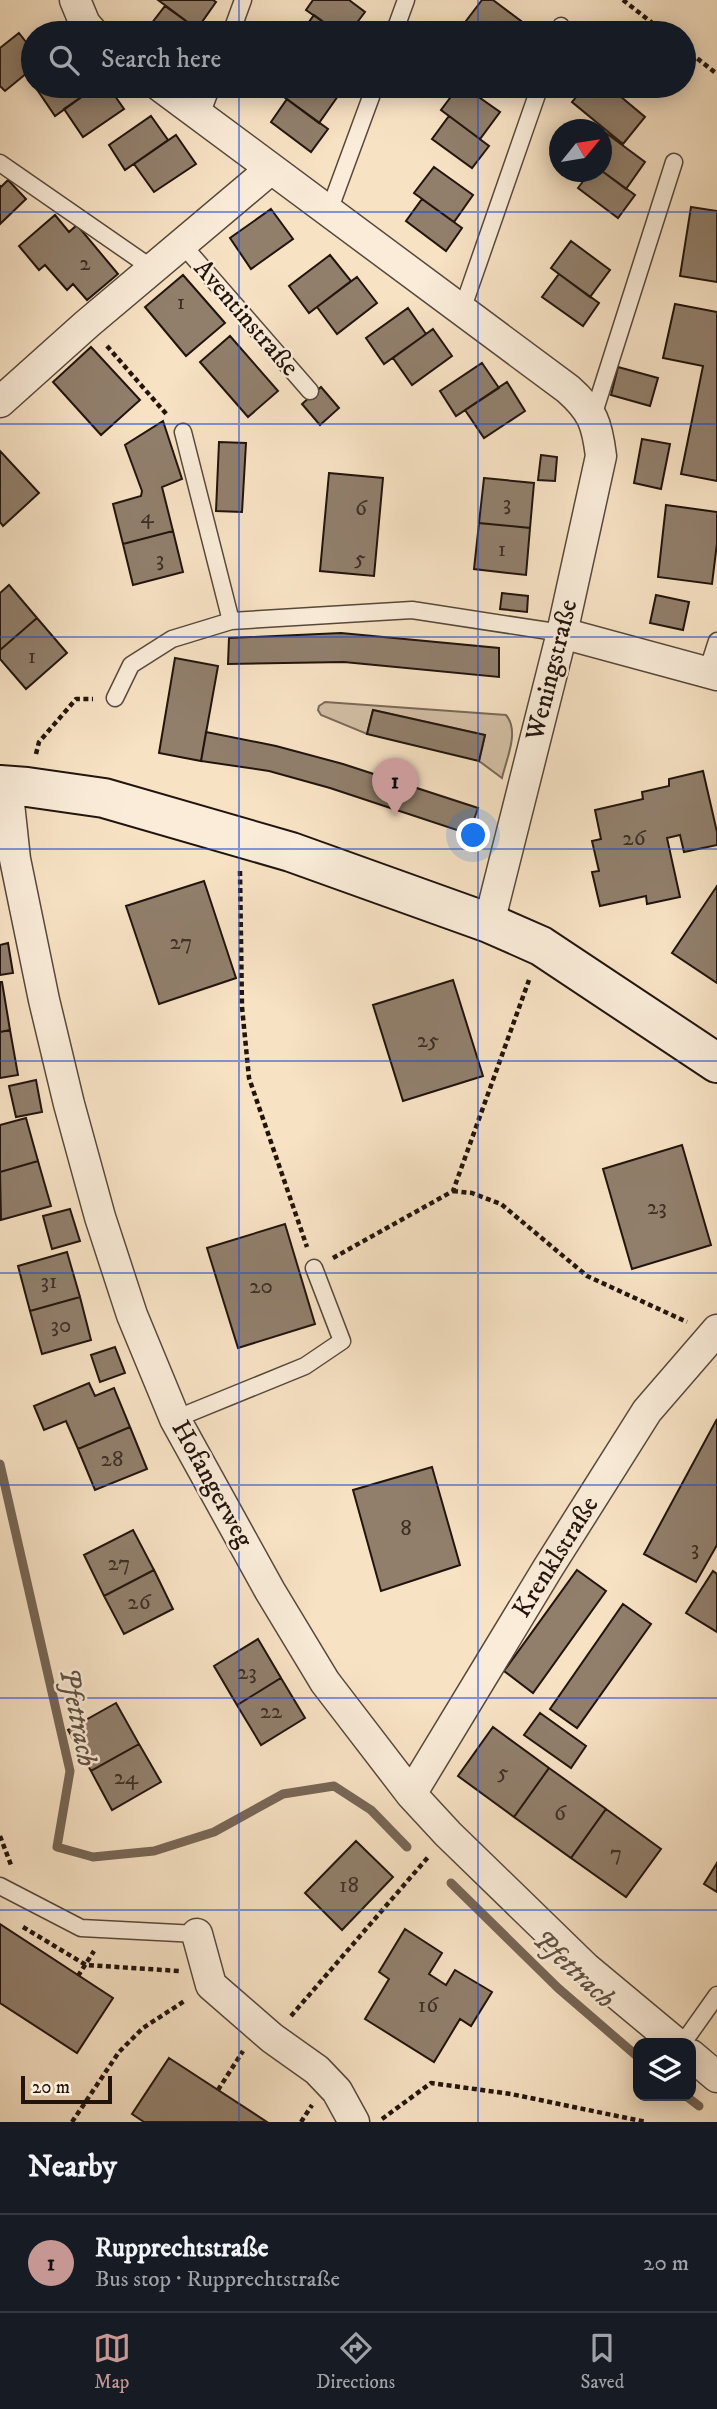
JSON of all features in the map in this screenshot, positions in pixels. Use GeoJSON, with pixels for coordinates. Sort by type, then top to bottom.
{"type":"FeatureCollection","features":[{"type":"Feature","properties":{"kind":"main road"},"geometry":{"type":"LineString","coordinates":[[11,785],[104,799],[291,852],[489,923],[541,946],[717,1063]]}},
{"type":"Feature","properties":{"kind":"street"},"geometry":{"type":"LineString","coordinates":[[75,0],[84,21]]}},
{"type":"Feature","properties":{"kind":"street"},"geometry":{"type":"LineString","coordinates":[[177,98],[568,389],[593,416]]}},
{"type":"Feature","properties":{"kind":"street","name":"Aventinstraße"},"geometry":{"type":"LineString","coordinates":[[0,402],[87,324],[271,169]]}},
{"type":"Feature","properties":{"kind":"street","name":"Weningstraße"},"geometry":{"type":"LineString","coordinates":[[489,923],[562,633],[601,456],[598,430],[593,416]]}},
{"type":"Feature","properties":{"kind":"street"},"geometry":{"type":"LineString","coordinates":[[562,633],[712,673]]}},
{"type":"Feature","properties":{"kind":"street","name":"Hofangerweg"},"geometry":{"type":"LineString","coordinates":[[11,785],[15,859],[44,1000],[72,1117],[100,1217],[132,1315],[175,1419],[270,1591],[325,1682],[411,1794],[448,1834],[586,1968],[670,2038]]}},
{"type":"Feature","properties":{"kind":"street","name":"Krenklstraße"},"geometry":{"type":"LineString","coordinates":[[411,1794],[647,1411],[714,1333]]}},
{"type":"Feature","properties":{"kind":"street"},"geometry":{"type":"LineString","coordinates":[[197,1934],[209,1979],[265,2032],[317,2070],[337,2091],[354,2122]]}},
{"type":"Feature","properties":{"kind":"street"},"geometry":{"type":"LineString","coordinates":[[696,2060],[717,2077]]}},
{"type":"Feature","properties":{"kind":"lane"},"geometry":{"type":"LineString","coordinates":[[235,21],[243,0]]}},
{"type":"Feature","properties":{"kind":"lane"},"geometry":{"type":"LineString","coordinates":[[398,21],[406,0]]}},
{"type":"Feature","properties":{"kind":"lane"},"geometry":{"type":"LineString","coordinates":[[201,115],[207,98]]}},
{"type":"Feature","properties":{"kind":"lane"},"geometry":{"type":"LineString","coordinates":[[329,211],[371,98]]}},
{"type":"Feature","properties":{"kind":"lane"},"geometry":{"type":"LineString","coordinates":[[461,310],[536,98]]}},
{"type":"Feature","properties":{"kind":"lane","name":"Weningstraße"},"geometry":{"type":"LineString","coordinates":[[593,416],[674,162]]}},
{"type":"Feature","properties":{"kind":"lane","name":"Aventinstraße"},"geometry":{"type":"LineString","coordinates":[[0,163],[153,269]]}},
{"type":"Feature","properties":{"kind":"lane","name":"Aventinstraße"},"geometry":{"type":"LineString","coordinates":[[182,244],[310,391]]}},
{"type":"Feature","properties":{"kind":"lane"},"geometry":{"type":"LineString","coordinates":[[183,432],[231,621]]}},
{"type":"Feature","properties":{"kind":"lane"},"geometry":{"type":"LineString","coordinates":[[115,698],[131,665],[172,639],[231,621],[412,610],[562,633]]}},
{"type":"Feature","properties":{"kind":"lane"},"geometry":{"type":"LineString","coordinates":[[712,673],[717,640]]}},
{"type":"Feature","properties":{"kind":"lane"},"geometry":{"type":"LineString","coordinates":[[175,1419],[305,1366],[342,1341],[314,1268]]}},
{"type":"Feature","properties":{"kind":"lane"},"geometry":{"type":"LineString","coordinates":[[0,1886],[81,1928],[197,1934]]}},
{"type":"Feature","properties":{"kind":"lane"},"geometry":{"type":"LineString","coordinates":[[687,2038],[717,1995]]}},
{"type":"Feature","properties":{"kind":"path"},"geometry":{"type":"LineString","coordinates":[[623,0],[650,21]]}},
{"type":"Feature","properties":{"kind":"path"},"geometry":{"type":"LineString","coordinates":[[696,57],[717,74]]}},
{"type":"Feature","properties":{"kind":"path"},"geometry":{"type":"LineString","coordinates":[[87,324],[183,432]]}},
{"type":"Feature","properties":{"kind":"path"},"geometry":{"type":"LineString","coordinates":[[11,785],[39,742],[76,699],[115,698]]}},
{"type":"Feature","properties":{"kind":"path"},"geometry":{"type":"LineString","coordinates":[[239,838],[242,1007],[249,1078],[314,1268],[453,1191],[471,1193],[501,1204],[587,1276],[714,1333]]}},
{"type":"Feature","properties":{"kind":"path"},"geometry":{"type":"LineString","coordinates":[[453,1191],[541,946]]}},
{"type":"Feature","properties":{"kind":"path"},"geometry":{"type":"LineString","coordinates":[[218,2090],[265,2032],[448,1834]]}},
{"type":"Feature","properties":{"kind":"path"},"geometry":{"type":"LineString","coordinates":[[21,1926],[86,1965],[209,1979]]}},
{"type":"Feature","properties":{"kind":"path"},"geometry":{"type":"LineString","coordinates":[[72,2122],[119,2052],[143,2028],[209,1979]]}},
{"type":"Feature","properties":{"kind":"path"},"geometry":{"type":"LineString","coordinates":[[378,2122],[431,2082],[510,2094],[646,2122]]}},
{"type":"Feature","properties":{"kind":"shaded area"},"geometry":{"type":"Polygon","coordinates":[[[325,702],[506,715],[512,729],[512,737],[502,778],[479,761],[485,735],[373,710],[367,734],[321,715],[319,706],[325,702]]]}},
{"type":"Feature","properties":{"kind":"building"},"geometry":{"type":"Polygon","coordinates":[[[158,0],[216,2],[203,21],[186,21],[158,0]]]}},
{"type":"Feature","properties":{"kind":"building"},"geometry":{"type":"Polygon","coordinates":[[[313,0],[349,0],[365,12],[358,21],[322,21],[306,10],[313,0]]]}},
{"type":"Feature","properties":{"kind":"building"},"geometry":{"type":"Polygon","coordinates":[[[482,0],[493,0],[521,21],[466,21],[482,0]]]}},
{"type":"Feature","properties":{"kind":"building"},"geometry":{"type":"Polygon","coordinates":[[[165,6],[186,21],[153,21],[165,6]]]}},
{"type":"Feature","properties":{"kind":"building"},"geometry":{"type":"Polygon","coordinates":[[[314,15],[322,21],[310,21],[314,15]]]}},
{"type":"Feature","properties":{"kind":"building"},"geometry":{"type":"Polygon","coordinates":[[[19,33],[21,36],[21,78],[5,91],[0,86],[0,48],[19,33]]]}},
{"type":"Feature","properties":{"kind":"building"},"geometry":{"type":"Polygon","coordinates":[[[43,98],[80,98],[55,116],[43,98]]]}},
{"type":"Feature","properties":{"kind":"building"},"geometry":{"type":"Polygon","coordinates":[[[80,98],[116,98],[124,109],[83,137],[64,109],[80,98]]]}},
{"type":"Feature","properties":{"kind":"building"},"geometry":{"type":"Polygon","coordinates":[[[285,98],[337,98],[319,123],[285,98]]]}},
{"type":"Feature","properties":{"kind":"building"},"geometry":{"type":"Polygon","coordinates":[[[450,98],[480,98],[500,112],[480,139],[441,110],[450,98]]]}},
{"type":"Feature","properties":{"kind":"building"},"geometry":{"type":"Polygon","coordinates":[[[575,98],[622,98],[645,117],[623,144],[612,135],[612,119],[593,119],[572,102],[575,98]]]}},
{"type":"Feature","properties":{"kind":"building"},"geometry":{"type":"Polygon","coordinates":[[[287,99],[328,129],[311,152],[271,122],[287,99]]]}},
{"type":"Feature","properties":{"kind":"building"},"geometry":{"type":"Polygon","coordinates":[[[151,116],[168,140],[125,170],[109,145],[151,116]]]}},
{"type":"Feature","properties":{"kind":"building"},"geometry":{"type":"Polygon","coordinates":[[[449,116],[489,146],[472,168],[432,139],[449,116]]]}},
{"type":"Feature","properties":{"kind":"building"},"geometry":{"type":"Polygon","coordinates":[[[176,135],[196,164],[154,192],[134,164],[176,135]]]}},
{"type":"Feature","properties":{"kind":"building"},"geometry":{"type":"Polygon","coordinates":[[[612,137],[645,162],[626,189],[612,178],[612,137]]]}},
{"type":"Feature","properties":{"kind":"building"},"geometry":{"type":"Polygon","coordinates":[[[434,167],[473,195],[454,222],[414,193],[434,167]]]}},
{"type":"Feature","properties":{"kind":"building"},"geometry":{"type":"Polygon","coordinates":[[[612,178],[635,195],[618,218],[578,188],[582,182],[612,182],[612,178]]]}},
{"type":"Feature","properties":{"kind":"building"},"geometry":{"type":"Polygon","coordinates":[[[8,180],[26,199],[0,224],[0,186],[8,180]]]}},
{"type":"Feature","properties":{"kind":"building"},"geometry":{"type":"Polygon","coordinates":[[[422,199],[462,228],[446,251],[406,221],[422,199]]]}},
{"type":"Feature","properties":{"kind":"building"},"geometry":{"type":"Polygon","coordinates":[[[691,207],[717,211],[717,282],[680,276],[691,207]]]}},
{"type":"Feature","properties":{"kind":"building"},"geometry":{"type":"Polygon","coordinates":[[[271,209],[293,239],[251,269],[230,238],[271,209]]]}},
{"type":"Feature","properties":{"kind":"building"},"geometry":{"type":"Polygon","coordinates":[[[55,215],[69,232],[77,225],[118,274],[87,300],[73,284],[67,290],[45,265],[39,270],[19,246],[55,215]]]}},
{"type":"Feature","properties":{"kind":"building"},"geometry":{"type":"Polygon","coordinates":[[[571,241],[610,270],[590,297],[551,268],[571,241]]]}},
{"type":"Feature","properties":{"kind":"building"},"geometry":{"type":"Polygon","coordinates":[[[330,255],[351,281],[309,313],[289,286],[330,255]]]}},
{"type":"Feature","properties":{"kind":"building"},"geometry":{"type":"Polygon","coordinates":[[[559,274],[599,303],[583,326],[542,297],[559,274]]]}},
{"type":"Feature","properties":{"kind":"building"},"geometry":{"type":"Polygon","coordinates":[[[183,275],[225,323],[186,356],[145,307],[183,275]]]}},
{"type":"Feature","properties":{"kind":"building"},"geometry":{"type":"Polygon","coordinates":[[[357,277],[377,303],[337,334],[317,307],[357,277]]]}},
{"type":"Feature","properties":{"kind":"building"},"geometry":{"type":"Polygon","coordinates":[[[675,304],[717,312],[717,481],[681,474],[703,366],[663,358],[675,304]]]}},
{"type":"Feature","properties":{"kind":"building"},"geometry":{"type":"Polygon","coordinates":[[[408,308],[426,334],[384,364],[366,338],[408,308]]]}},
{"type":"Feature","properties":{"kind":"building"},"geometry":{"type":"Polygon","coordinates":[[[433,329],[452,356],[412,385],[393,358],[433,329]]]}},
{"type":"Feature","properties":{"kind":"building"},"geometry":{"type":"Polygon","coordinates":[[[230,336],[278,391],[248,417],[200,362],[230,336]]]}},
{"type":"Feature","properties":{"kind":"building"},"geometry":{"type":"Polygon","coordinates":[[[91,347],[140,400],[101,435],[53,382],[91,347]]]}},
{"type":"Feature","properties":{"kind":"building"},"geometry":{"type":"Polygon","coordinates":[[[482,363],[499,388],[456,416],[440,391],[482,363]]]}},
{"type":"Feature","properties":{"kind":"building"},"geometry":{"type":"Polygon","coordinates":[[[618,367],[658,378],[650,406],[611,395],[618,367]]]}},
{"type":"Feature","properties":{"kind":"building"},"geometry":{"type":"Polygon","coordinates":[[[507,382],[525,411],[484,438],[465,410],[507,382]]]}},
{"type":"Feature","properties":{"kind":"building"},"geometry":{"type":"Polygon","coordinates":[[[321,387],[339,408],[320,425],[302,404],[321,387]]]}},
{"type":"Feature","properties":{"kind":"building"},"geometry":{"type":"Polygon","coordinates":[[[163,421],[182,479],[162,487],[173,531],[123,544],[113,504],[141,496],[142,491],[125,445],[163,421]]]}},
{"type":"Feature","properties":{"kind":"building"},"geometry":{"type":"Polygon","coordinates":[[[642,439],[670,444],[661,489],[634,483],[642,439]]]}},
{"type":"Feature","properties":{"kind":"building"},"geometry":{"type":"Polygon","coordinates":[[[219,442],[246,443],[242,512],[216,511],[219,442]]]}},
{"type":"Feature","properties":{"kind":"building"},"geometry":{"type":"Polygon","coordinates":[[[0,451],[39,493],[3,526],[0,522],[0,451]]]}},
{"type":"Feature","properties":{"kind":"building"},"geometry":{"type":"Polygon","coordinates":[[[541,455],[557,457],[555,481],[538,480],[541,455]]]}},
{"type":"Feature","properties":{"kind":"building"},"geometry":{"type":"Polygon","coordinates":[[[329,473],[383,478],[374,576],[320,571],[329,473]]]}},
{"type":"Feature","properties":{"kind":"building"},"geometry":{"type":"Polygon","coordinates":[[[484,478],[534,483],[530,528],[479,523],[484,478]]]}},
{"type":"Feature","properties":{"kind":"building"},"geometry":{"type":"Polygon","coordinates":[[[666,505],[717,512],[717,543],[712,584],[658,577],[666,505]]]}},
{"type":"Feature","properties":{"kind":"building"},"geometry":{"type":"Polygon","coordinates":[[[479,523],[530,528],[526,575],[474,569],[479,523]]]}},
{"type":"Feature","properties":{"kind":"building"},"geometry":{"type":"Polygon","coordinates":[[[173,531],[183,572],[133,585],[123,544],[173,531]]]}},
{"type":"Feature","properties":{"kind":"building"},"geometry":{"type":"Polygon","coordinates":[[[9,585],[37,618],[0,650],[0,593],[9,585]]]}},
{"type":"Feature","properties":{"kind":"building"},"geometry":{"type":"Polygon","coordinates":[[[502,593],[528,596],[527,612],[500,609],[502,593]]]}},
{"type":"Feature","properties":{"kind":"building"},"geometry":{"type":"Polygon","coordinates":[[[656,595],[689,602],[683,630],[650,623],[656,595]]]}},
{"type":"Feature","properties":{"kind":"building"},"geometry":{"type":"Polygon","coordinates":[[[37,618],[67,653],[26,689],[0,659],[0,650],[37,618]]]}},
{"type":"Feature","properties":{"kind":"building"},"geometry":{"type":"Polygon","coordinates":[[[341,633],[499,648],[499,677],[344,662],[228,664],[229,638],[341,633]]]}},
{"type":"Feature","properties":{"kind":"building"},"geometry":{"type":"Polygon","coordinates":[[[175,658],[218,666],[201,761],[159,753],[175,658]]]}},
{"type":"Feature","properties":{"kind":"building"},"geometry":{"type":"Polygon","coordinates":[[[373,710],[485,735],[479,761],[367,734],[373,710]]]}},
{"type":"Feature","properties":{"kind":"building"},"geometry":{"type":"Polygon","coordinates":[[[206,732],[276,746],[343,764],[478,808],[469,834],[330,788],[269,771],[201,761],[206,732]]]}},
{"type":"Feature","properties":{"kind":"building"},"geometry":{"type":"Polygon","coordinates":[[[703,771],[717,832],[717,845],[684,852],[680,835],[667,838],[680,897],[647,904],[646,896],[600,906],[592,872],[599,871],[592,841],[601,839],[595,810],[643,799],[642,792],[669,786],[669,779],[703,771]]]}},
{"type":"Feature","properties":{"kind":"building"},"geometry":{"type":"Polygon","coordinates":[[[204,881],[236,978],[159,1004],[126,906],[204,881]]]}},
{"type":"Feature","properties":{"kind":"building"},"geometry":{"type":"Polygon","coordinates":[[[717,886],[717,983],[672,953],[717,886]]]}},
{"type":"Feature","properties":{"kind":"building"},"geometry":{"type":"Polygon","coordinates":[[[8,943],[13,973],[0,975],[0,945],[8,943]]]}},
{"type":"Feature","properties":{"kind":"building"},"geometry":{"type":"Polygon","coordinates":[[[453,980],[483,1076],[403,1101],[373,1005],[453,980]]]}},
{"type":"Feature","properties":{"kind":"building"},"geometry":{"type":"Polygon","coordinates":[[[0,982],[10,1030],[0,1032],[0,982]]]}},
{"type":"Feature","properties":{"kind":"building"},"geometry":{"type":"Polygon","coordinates":[[[10,1030],[18,1075],[0,1078],[0,1032],[10,1030]]]}},
{"type":"Feature","properties":{"kind":"building"},"geometry":{"type":"Polygon","coordinates":[[[36,1080],[42,1112],[16,1117],[9,1086],[36,1080]]]}},
{"type":"Feature","properties":{"kind":"building"},"geometry":{"type":"Polygon","coordinates":[[[26,1118],[38,1161],[0,1172],[0,1125],[26,1118]]]}},
{"type":"Feature","properties":{"kind":"building"},"geometry":{"type":"Polygon","coordinates":[[[682,1145],[711,1245],[632,1269],[603,1169],[682,1145]]]}},
{"type":"Feature","properties":{"kind":"building"},"geometry":{"type":"Polygon","coordinates":[[[38,1161],[51,1206],[1,1220],[0,1172],[38,1161]]]}},
{"type":"Feature","properties":{"kind":"building"},"geometry":{"type":"Polygon","coordinates":[[[70,1209],[80,1241],[52,1249],[43,1216],[70,1209]]]}},
{"type":"Feature","properties":{"kind":"building"},"geometry":{"type":"Polygon","coordinates":[[[285,1224],[315,1324],[238,1348],[207,1248],[285,1224]]]}},
{"type":"Feature","properties":{"kind":"building"},"geometry":{"type":"Polygon","coordinates":[[[67,1252],[80,1297],[30,1311],[18,1266],[67,1252]]]}},
{"type":"Feature","properties":{"kind":"building"},"geometry":{"type":"Polygon","coordinates":[[[80,1297],[91,1340],[42,1354],[30,1311],[80,1297]]]}},
{"type":"Feature","properties":{"kind":"building"},"geometry":{"type":"Polygon","coordinates":[[[115,1347],[125,1373],[100,1382],[91,1355],[115,1347]]]}},
{"type":"Feature","properties":{"kind":"building"},"geometry":{"type":"Polygon","coordinates":[[[89,1383],[95,1396],[114,1388],[130,1427],[78,1449],[66,1421],[44,1430],[34,1406],[89,1383]]]}},
{"type":"Feature","properties":{"kind":"building"},"geometry":{"type":"Polygon","coordinates":[[[717,1419],[717,1545],[696,1582],[644,1554],[717,1419]]]}},
{"type":"Feature","properties":{"kind":"building"},"geometry":{"type":"Polygon","coordinates":[[[130,1427],[147,1469],[95,1490],[78,1449],[130,1427]]]}},
{"type":"Feature","properties":{"kind":"building"},"geometry":{"type":"Polygon","coordinates":[[[432,1467],[460,1565],[381,1591],[353,1490],[432,1467]]]}},
{"type":"Feature","properties":{"kind":"building"},"geometry":{"type":"Polygon","coordinates":[[[133,1530],[154,1570],[104,1596],[84,1555],[133,1530]]]}},
{"type":"Feature","properties":{"kind":"building"},"geometry":{"type":"Polygon","coordinates":[[[154,1570],[173,1609],[124,1634],[104,1596],[154,1570]]]}},
{"type":"Feature","properties":{"kind":"building"},"geometry":{"type":"Polygon","coordinates":[[[577,1570],[606,1591],[533,1693],[504,1671],[577,1570]]]}},
{"type":"Feature","properties":{"kind":"building"},"geometry":{"type":"Polygon","coordinates":[[[713,1571],[717,1574],[717,1632],[686,1613],[713,1571]]]}},
{"type":"Feature","properties":{"kind":"building"},"geometry":{"type":"Polygon","coordinates":[[[623,1604],[651,1624],[577,1728],[550,1709],[623,1604]]]}},
{"type":"Feature","properties":{"kind":"building"},"geometry":{"type":"Polygon","coordinates":[[[258,1639],[281,1678],[237,1705],[214,1666],[258,1639]]]}},
{"type":"Feature","properties":{"kind":"building"},"geometry":{"type":"Polygon","coordinates":[[[281,1678],[305,1718],[261,1745],[237,1705],[281,1678]]]}},
{"type":"Feature","properties":{"kind":"building"},"geometry":{"type":"Polygon","coordinates":[[[116,1703],[139,1744],[91,1771],[68,1730],[116,1703]]]}},
{"type":"Feature","properties":{"kind":"building"},"geometry":{"type":"Polygon","coordinates":[[[540,1713],[586,1746],[571,1768],[524,1735],[540,1713]]]}},
{"type":"Feature","properties":{"kind":"building"},"geometry":{"type":"Polygon","coordinates":[[[493,1727],[549,1768],[514,1817],[458,1776],[493,1727]]]}},
{"type":"Feature","properties":{"kind":"building"},"geometry":{"type":"Polygon","coordinates":[[[139,1744],[161,1782],[112,1810],[91,1771],[139,1744]]]}},
{"type":"Feature","properties":{"kind":"building"},"geometry":{"type":"Polygon","coordinates":[[[549,1768],[606,1809],[571,1858],[514,1817],[549,1768]]]}},
{"type":"Feature","properties":{"kind":"building"},"geometry":{"type":"Polygon","coordinates":[[[606,1809],[661,1849],[626,1897],[571,1858],[606,1809]]]}},
{"type":"Feature","properties":{"kind":"building"},"geometry":{"type":"Polygon","coordinates":[[[356,1841],[393,1877],[342,1930],[305,1893],[356,1841]]]}},
{"type":"Feature","properties":{"kind":"building"},"geometry":{"type":"Polygon","coordinates":[[[717,1863],[717,1892],[704,1884],[717,1863]]]}},
{"type":"Feature","properties":{"kind":"building"},"geometry":{"type":"Polygon","coordinates":[[[0,1924],[113,1998],[77,2053],[0,2003],[0,1924]]]}},
{"type":"Feature","properties":{"kind":"building"},"geometry":{"type":"Polygon","coordinates":[[[405,1929],[442,1953],[429,1974],[446,1985],[455,1970],[492,1992],[471,2026],[460,2019],[434,2062],[365,2019],[389,1979],[379,1972],[405,1929]]]}},
{"type":"Feature","properties":{"kind":"building"},"geometry":{"type":"Polygon","coordinates":[[[169,2058],[267,2122],[144,2122],[132,2114],[169,2058]]]}},
{"type":"Feature","properties":{"kind":"waterway","name":"Pfettrach"},"geometry":{"type":"LineString","coordinates":[[0,1464],[70,1771],[57,1847],[93,1857],[154,1851],[214,1832],[283,1794],[334,1786],[371,1810],[407,1847]]}},
{"type":"Feature","properties":{"kind":"waterway","name":"Pfettrach"},"geometry":{"type":"LineString","coordinates":[[451,1883],[558,1988],[633,2053]]}},
{"type":"Feature","properties":{"kind":"waterway","name":"Pfettrach"},"geometry":{"type":"LineString","coordinates":[[692,2101],[699,2106]]}},
{"type":"Feature","properties":{"kind":"place","name":"Rupprechtstraße"},"geometry":{"type":"Point","coordinates":[395,816]}}]}
